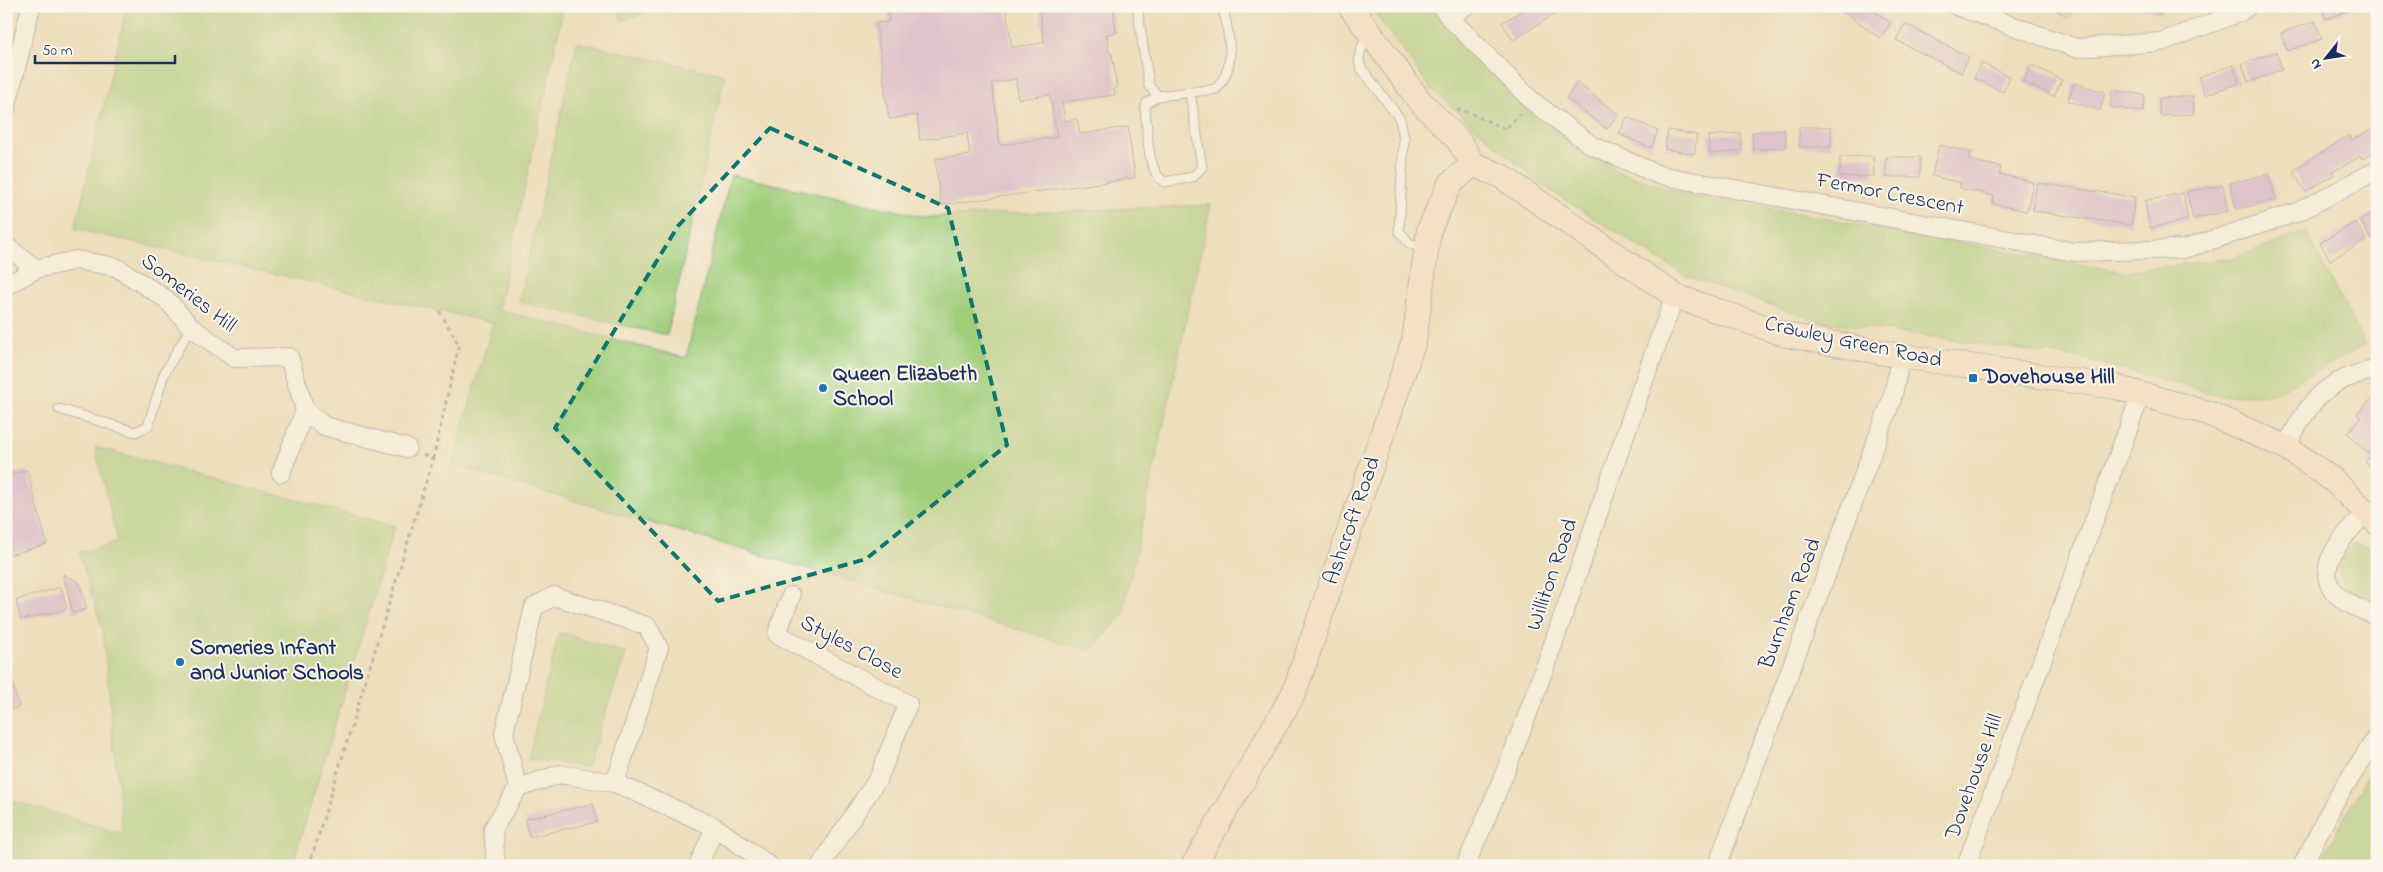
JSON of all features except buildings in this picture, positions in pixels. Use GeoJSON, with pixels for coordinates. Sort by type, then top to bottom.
{"type":"FeatureCollection","features":[{"type":"Feature","properties":{"kind":"street"},"geometry":{"type":"LineString","coordinates":[[6,109],[31,6]]}},
{"type":"Feature","properties":{"kind":"street"},"geometry":{"type":"LineString","coordinates":[[1350,6],[1419,100],[1458,141],[1473,164]]}},
{"type":"Feature","properties":{"kind":"street"},"geometry":{"type":"LineString","coordinates":[[1445,12],[1466,6]]}},
{"type":"Feature","properties":{"kind":"street"},"geometry":{"type":"LineString","coordinates":[[1959,7],[2076,48],[2161,42],[2241,12],[2248,6]]}},
{"type":"Feature","properties":{"kind":"street","name":"Fermor Crescent"},"geometry":{"type":"LineString","coordinates":[[1445,12],[1532,101],[1591,145],[1659,175],[2074,252],[2184,249],[2298,212],[2377,170]]}},
{"type":"Feature","properties":{"kind":"street","name":"Ashcroft Road"},"geometry":{"type":"LineString","coordinates":[[1193,866],[1294,693],[1414,341],[1429,230],[1450,184],[1473,164]]}},
{"type":"Feature","properties":{"kind":"street","name":"Crawley Green Road"},"geometry":{"type":"LineString","coordinates":[[1473,164],[1501,176],[1675,296],[1787,335],[1901,356],[2115,387],[2208,413],[2286,447],[2333,480],[2372,517]]}},
{"type":"Feature","properties":{"kind":"street"},"geometry":{"type":"LineString","coordinates":[[6,246],[36,269]]}},
{"type":"Feature","properties":{"kind":"street","name":"Someries Hill"},"geometry":{"type":"LineString","coordinates":[[6,286],[36,269],[76,260],[116,267],[166,300],[191,327],[234,358],[289,357],[305,410]]}},
{"type":"Feature","properties":{"kind":"street","name":"Williton Road"},"geometry":{"type":"LineString","coordinates":[[1465,866],[1489,812],[1572,592],[1644,377],[1675,296]]}},
{"type":"Feature","properties":{"kind":"street","name":"Burnham Road"},"geometry":{"type":"LineString","coordinates":[[1717,866],[1892,399],[1901,356]]}},
{"type":"Feature","properties":{"kind":"street"},"geometry":{"type":"LineString","coordinates":[[2286,447],[2312,402],[2334,384],[2356,372],[2377,370]]}},
{"type":"Feature","properties":{"kind":"street","name":"Dovehouse Hill"},"geometry":{"type":"LineString","coordinates":[[1966,866],[2141,394]]}},
{"type":"Feature","properties":{"kind":"street"},"geometry":{"type":"LineString","coordinates":[[281,473],[305,410],[324,426],[407,448]]}},
{"type":"Feature","properties":{"kind":"street"},"geometry":{"type":"LineString","coordinates":[[2372,517],[2334,550],[2327,574],[2340,598],[2377,616]]}},
{"type":"Feature","properties":{"kind":"street"},"geometry":{"type":"LineString","coordinates":[[518,788],[504,733],[534,607],[554,596],[647,626],[659,648],[615,783]]}},
{"type":"Feature","properties":{"kind":"street","name":"Styles Close"},"geometry":{"type":"LineString","coordinates":[[791,596],[777,634],[908,704],[879,777],[820,866]]}},
{"type":"Feature","properties":{"kind":"street"},"geometry":{"type":"LineString","coordinates":[[2302,866],[2334,803],[2377,736]]}},
{"type":"Feature","properties":{"kind":"street"},"geometry":{"type":"LineString","coordinates":[[496,866],[493,829],[518,788],[560,774],[615,783],[715,827],[770,866]]}},
{"type":"Feature","properties":{"kind":"street"},"geometry":{"type":"LineString","coordinates":[[698,866],[715,827]]}},
{"type":"Feature","properties":{"kind":"lane"},"geometry":{"type":"LineString","coordinates":[[1136,6],[1149,86],[1158,96]]}},
{"type":"Feature","properties":{"kind":"lane"},"geometry":{"type":"LineString","coordinates":[[1190,92],[1202,167],[1193,177],[1164,182],[1157,177],[1152,168],[1145,109],[1147,103],[1158,96],[1190,92],[1216,89],[1225,79],[1232,60],[1223,6]]}},
{"type":"Feature","properties":{"kind":"lane"},"geometry":{"type":"LineString","coordinates":[[1370,35],[1359,51],[1358,60],[1361,68],[1400,119],[1404,138],[1399,231],[1409,243],[1426,250]]}},
{"type":"Feature","properties":{"kind":"lane"},"geometry":{"type":"LineString","coordinates":[[59,409],[135,432],[148,426],[164,374],[191,327]]}},
{"type":"Feature","properties":{"kind":"path"},"geometry":{"type":"LineString","coordinates":[[1453,114],[1460,109],[1506,128],[1532,101]]}},
{"type":"Feature","properties":{"kind":"path"},"geometry":{"type":"LineString","coordinates":[[309,866],[433,459],[459,345],[438,310]]}},
{"type":"Feature","properties":{"kind":"path"},"geometry":{"type":"LineString","coordinates":[[407,448],[433,459]]}},
{"type":"Feature","properties":{"kind":"highlighted area"},"geometry":{"type":"Polygon","coordinates":[[[770,128],[948,208],[1007,445],[866,559],[718,601],[555,428],[678,226],[770,128]]]}},
{"type":"Feature","properties":{"kind":"green space","name":"Queen Elizabeth School"},"geometry":{"type":"Polygon","coordinates":[[[127,6],[564,6],[498,310],[686,358],[731,175],[926,217],[1211,205],[1122,617],[1091,651],[452,465],[493,323],[75,229],[127,6]]]}},
{"type":"Feature","properties":{"kind":"green space"},"geometry":{"type":"Polygon","coordinates":[[[617,6],[660,6],[622,21],[617,6]]]}},
{"type":"Feature","properties":{"kind":"green space"},"geometry":{"type":"Polygon","coordinates":[[[1370,6],[1431,6],[1520,104],[1616,171],[1678,192],[2124,272],[2234,258],[2306,232],[2365,345],[2273,394],[2223,396],[2080,358],[1814,320],[1686,276],[1543,186],[1430,88],[1370,6]]]}},
{"type":"Feature","properties":{"kind":"green space"},"geometry":{"type":"Polygon","coordinates":[[[577,42],[725,75],[667,335],[519,302],[577,42]]]}},
{"type":"Feature","properties":{"kind":"green space","name":"Someries Infant and Junior Schools"},"geometry":{"type":"Polygon","coordinates":[[[95,447],[395,526],[292,866],[6,866],[10,800],[123,834],[103,631],[79,553],[118,542],[95,447]]]}},
{"type":"Feature","properties":{"kind":"green space"},"geometry":{"type":"Polygon","coordinates":[[[2354,543],[2377,549],[2377,604],[2343,585],[2338,562],[2354,543]]]}},
{"type":"Feature","properties":{"kind":"green space"},"geometry":{"type":"Polygon","coordinates":[[[559,632],[626,653],[587,767],[528,759],[559,632]]]}},
{"type":"Feature","properties":{"kind":"green space"},"geometry":{"type":"Polygon","coordinates":[[[2368,774],[2377,780],[2377,866],[2319,866],[2368,774]]]}},
{"type":"Feature","properties":{"kind":"place","name":"Dovehouse Hill"},"geometry":{"type":"Point","coordinates":[1973,378]}},
{"type":"Feature","properties":{"kind":"place","name":"Queen Elizabeth School"},"geometry":{"type":"Point","coordinates":[823,388]}},
{"type":"Feature","properties":{"kind":"place","name":"Someries Infant and Junior Schools"},"geometry":{"type":"Point","coordinates":[180,662]}}]}
